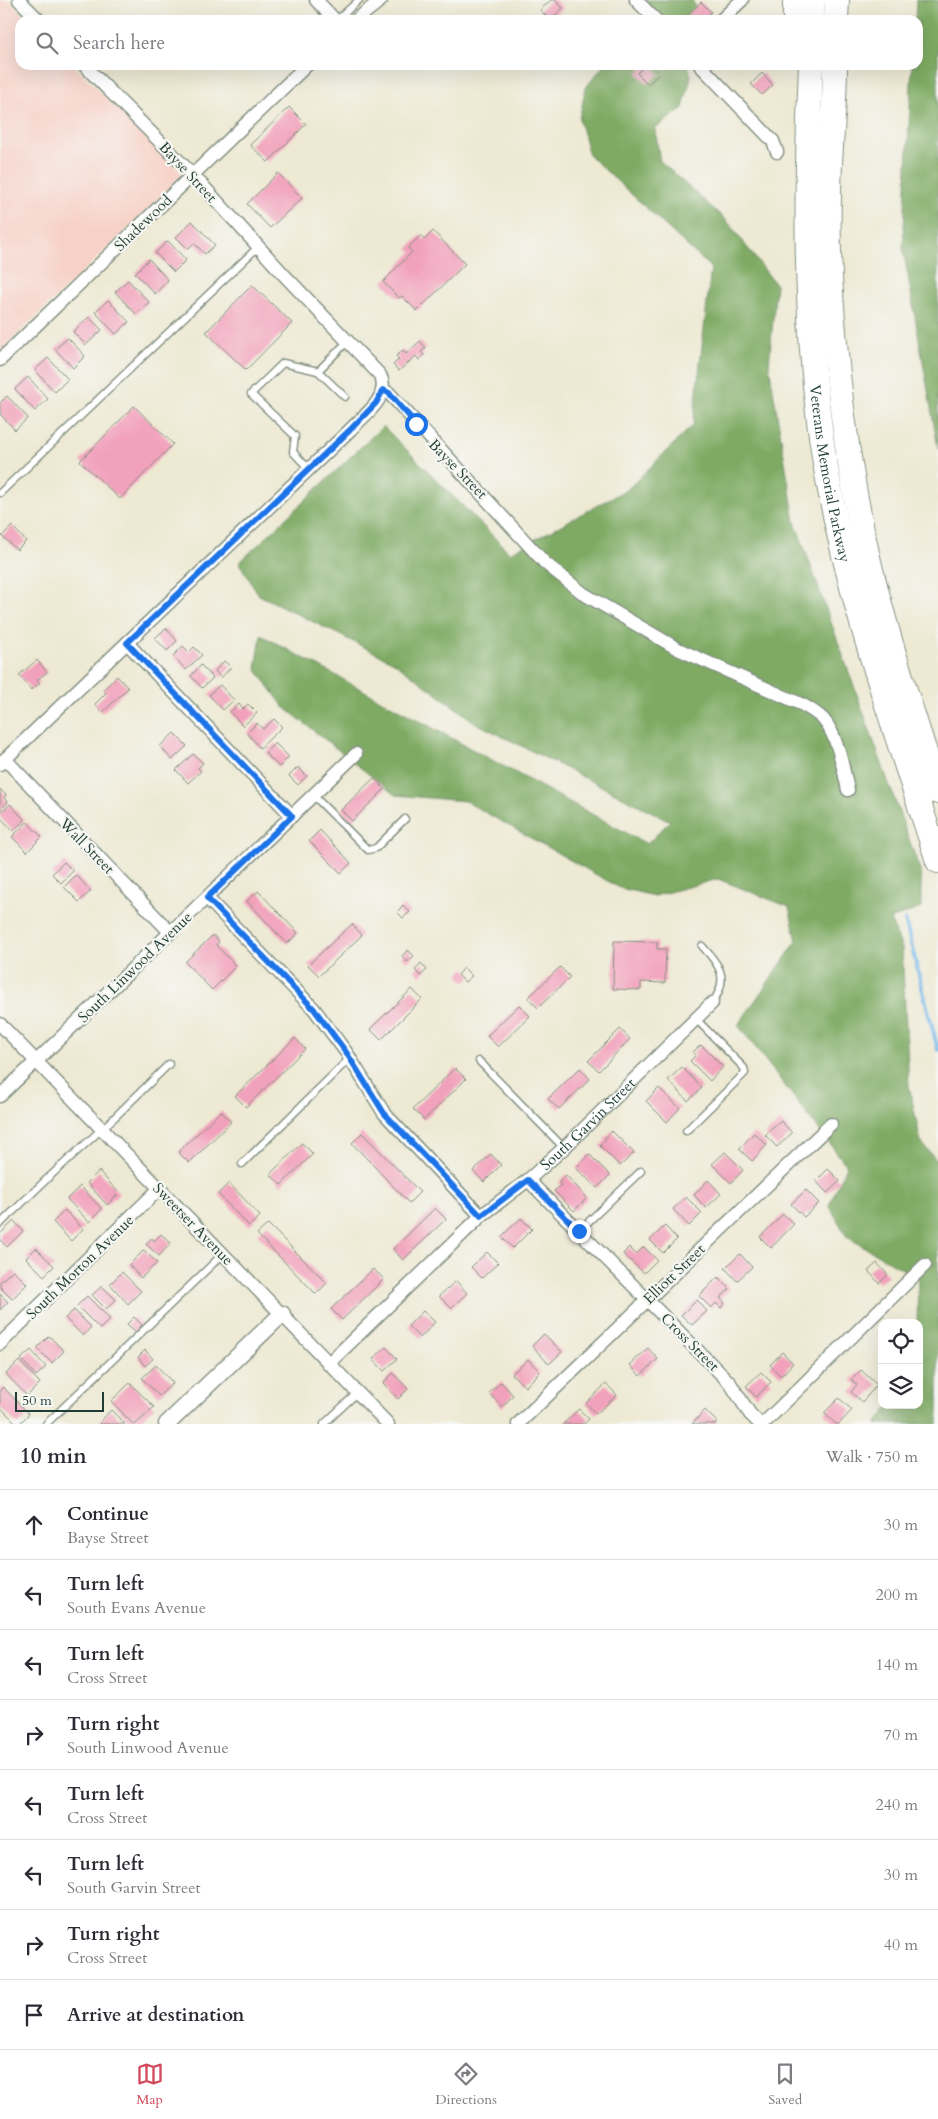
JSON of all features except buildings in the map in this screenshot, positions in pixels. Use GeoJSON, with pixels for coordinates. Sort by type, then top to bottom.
{"type":"FeatureCollection","features":[{"type":"Feature","properties":{"kind":"highway"},"geometry":{"type":"LineString","coordinates":[[795,0],[795,15]]}},
{"type":"Feature","properties":{"kind":"highway"},"geometry":{"type":"LineString","coordinates":[[812,15],[813,0]]}},
{"type":"Feature","properties":{"kind":"highway"},"geometry":{"type":"LineString","coordinates":[[836,15],[837,0]]}},
{"type":"Feature","properties":{"kind":"highway","name":"Veterans Memorial Parkway"},"geometry":{"type":"LineString","coordinates":[[806,70],[807,213],[812,352],[821,438],[866,640],[938,861]]}},
{"type":"Feature","properties":{"kind":"highway","name":"Veterans Memorial Parkway"},"geometry":{"type":"LineString","coordinates":[[835,70],[829,196],[830,253],[839,385],[847,448],[858,512],[879,600],[902,683],[938,792]]}},
{"type":"Feature","properties":{"kind":"street"},"geometry":{"type":"LineString","coordinates":[[19,0],[34,15]]}},
{"type":"Feature","properties":{"kind":"street"},"geometry":{"type":"LineString","coordinates":[[316,0],[331,15]]}},
{"type":"Feature","properties":{"kind":"street"},"geometry":{"type":"LineString","coordinates":[[362,15],[381,0]]}},
{"type":"Feature","properties":{"kind":"street"},"geometry":{"type":"LineString","coordinates":[[636,0],[651,15]]}},
{"type":"Feature","properties":{"kind":"street"},"geometry":{"type":"LineString","coordinates":[[726,15],[742,0]]}},
{"type":"Feature","properties":{"kind":"street","name":"Bayse Street"},"geometry":{"type":"LineString","coordinates":[[89,70],[193,175],[348,340],[380,375],[383,390],[389,393],[546,563],[584,594],[678,649],[817,713],[829,727],[848,790]]}},
{"type":"Feature","properties":{"kind":"street","name":"Shadewood"},"geometry":{"type":"LineString","coordinates":[[0,360],[302,70]]}},
{"type":"Feature","properties":{"kind":"street"},"geometry":{"type":"LineString","coordinates":[[705,70],[773,141],[777,152]]}},
{"type":"Feature","properties":{"kind":"street"},"geometry":{"type":"LineString","coordinates":[[3,762],[309,469],[376,403],[383,390]]}},
{"type":"Feature","properties":{"kind":"street"},"geometry":{"type":"LineString","coordinates":[[127,643],[292,816]]}},
{"type":"Feature","properties":{"kind":"street","name":"South Linwood Avenue"},"geometry":{"type":"LineString","coordinates":[[0,1096],[356,754]]}},
{"type":"Feature","properties":{"kind":"street","name":"Wall Street"},"geometry":{"type":"LineString","coordinates":[[3,762],[170,932]]}},
{"type":"Feature","properties":{"kind":"street"},"geometry":{"type":"LineString","coordinates":[[207,898],[314,1009],[350,1058],[384,1113],[481,1216]]}},
{"type":"Feature","properties":{"kind":"street","name":"South Garvin Street"},"geometry":{"type":"LineString","coordinates":[[328,1364],[481,1216],[528,1180],[564,1148],[712,1004]]}},
{"type":"Feature","properties":{"kind":"street","name":"Sweetser Avenue"},"geometry":{"type":"LineString","coordinates":[[0,1024],[388,1424]]}},
{"type":"Feature","properties":{"kind":"street","name":"Elliott Street"},"geometry":{"type":"LineString","coordinates":[[518,1424],[831,1124]]}},
{"type":"Feature","properties":{"kind":"street","name":"Cross Street"},"geometry":{"type":"LineString","coordinates":[[528,1180],[730,1383],[750,1414],[762,1424]]}},
{"type":"Feature","properties":{"kind":"street","name":"South Morton Avenue"},"geometry":{"type":"LineString","coordinates":[[0,1344],[159,1189]]}},
{"type":"Feature","properties":{"kind":"street"},"geometry":{"type":"LineString","coordinates":[[762,1424],[925,1266]]}},
{"type":"Feature","properties":{"kind":"street"},"geometry":{"type":"LineString","coordinates":[[167,1424],[282,1314]]}},
{"type":"Feature","properties":{"kind":"lane"},"geometry":{"type":"LineString","coordinates":[[342,15],[359,0]]}},
{"type":"Feature","properties":{"kind":"lane"},"geometry":{"type":"LineString","coordinates":[[0,493],[258,246]]}},
{"type":"Feature","properties":{"kind":"lane"},"geometry":{"type":"LineString","coordinates":[[318,370],[348,340]]}},
{"type":"Feature","properties":{"kind":"lane"},"geometry":{"type":"LineString","coordinates":[[309,469],[293,452],[295,436],[251,394],[283,363],[318,370],[345,397]]}},
{"type":"Feature","properties":{"kind":"lane"},"geometry":{"type":"LineString","coordinates":[[314,796],[368,850],[376,848],[405,819]]}},
{"type":"Feature","properties":{"kind":"lane"},"geometry":{"type":"LineString","coordinates":[[702,946],[716,960],[720,972],[722,984],[712,1004]]}},
{"type":"Feature","properties":{"kind":"lane"},"geometry":{"type":"LineString","coordinates":[[686,1131],[745,1073],[744,1068],[696,1019]]}},
{"type":"Feature","properties":{"kind":"lane"},"geometry":{"type":"LineString","coordinates":[[242,1164],[350,1058]]}},
{"type":"Feature","properties":{"kind":"lane"},"geometry":{"type":"LineString","coordinates":[[479,1061],[564,1148]]}},
{"type":"Feature","properties":{"kind":"lane"},"geometry":{"type":"LineString","coordinates":[[0,1224],[116,1117],[168,1064]]}},
{"type":"Feature","properties":{"kind":"lane"},"geometry":{"type":"LineString","coordinates":[[579,1231],[641,1171]]}},
{"type":"Feature","properties":{"kind":"lane"},"geometry":{"type":"LineString","coordinates":[[46,1424],[223,1254]]}},
{"type":"Feature","properties":{"kind":"lane"},"geometry":{"type":"LineString","coordinates":[[324,1424],[357,1394]]}},
{"type":"Feature","properties":{"kind":"shaded area"},"geometry":{"type":"Polygon","coordinates":[[[0,0],[8,0],[23,15],[15,15],[15,70],[78,70],[183,175],[0,351],[0,0]]]}},
{"type":"Feature","properties":{"kind":"green space"},"geometry":{"type":"Polygon","coordinates":[[[640,0],[692,0],[699,12],[692,15],[644,15],[640,0]]]}},
{"type":"Feature","properties":{"kind":"green space"},"geometry":{"type":"Polygon","coordinates":[[[916,0],[938,0],[938,448],[903,248],[912,70],[923,70],[923,15],[915,15],[916,0]]]}},
{"type":"Feature","properties":{"kind":"green space"},"geometry":{"type":"Polygon","coordinates":[[[600,70],[689,70],[691,76],[683,108],[655,129],[660,161],[727,221],[776,285],[769,365],[795,522],[921,873],[921,908],[890,919],[902,948],[909,1086],[921,1142],[938,1162],[938,1424],[876,1424],[887,1409],[923,1409],[923,1319],[917,1319],[918,1278],[847,1237],[829,1205],[847,1166],[738,1025],[797,941],[789,907],[718,879],[654,896],[620,888],[465,801],[395,795],[284,707],[256,669],[261,635],[647,844],[670,821],[476,723],[394,662],[259,595],[239,563],[383,426],[510,553],[629,488],[693,425],[711,268],[589,155],[579,119],[586,87],[600,70]]]}},
{"type":"Feature","properties":{"kind":"waterway"},"geometry":{"type":"LineString","coordinates":[[905,920],[938,1050]]}},
{"type":"Feature","properties":{"kind":"route"},"geometry":{"type":"LineString","coordinates":[[416,424],[389,393],[383,390],[376,403],[350,430],[127,643],[292,816],[207,898],[329,1026],[384,1113],[481,1216],[528,1180],[579,1231]]}}]}
